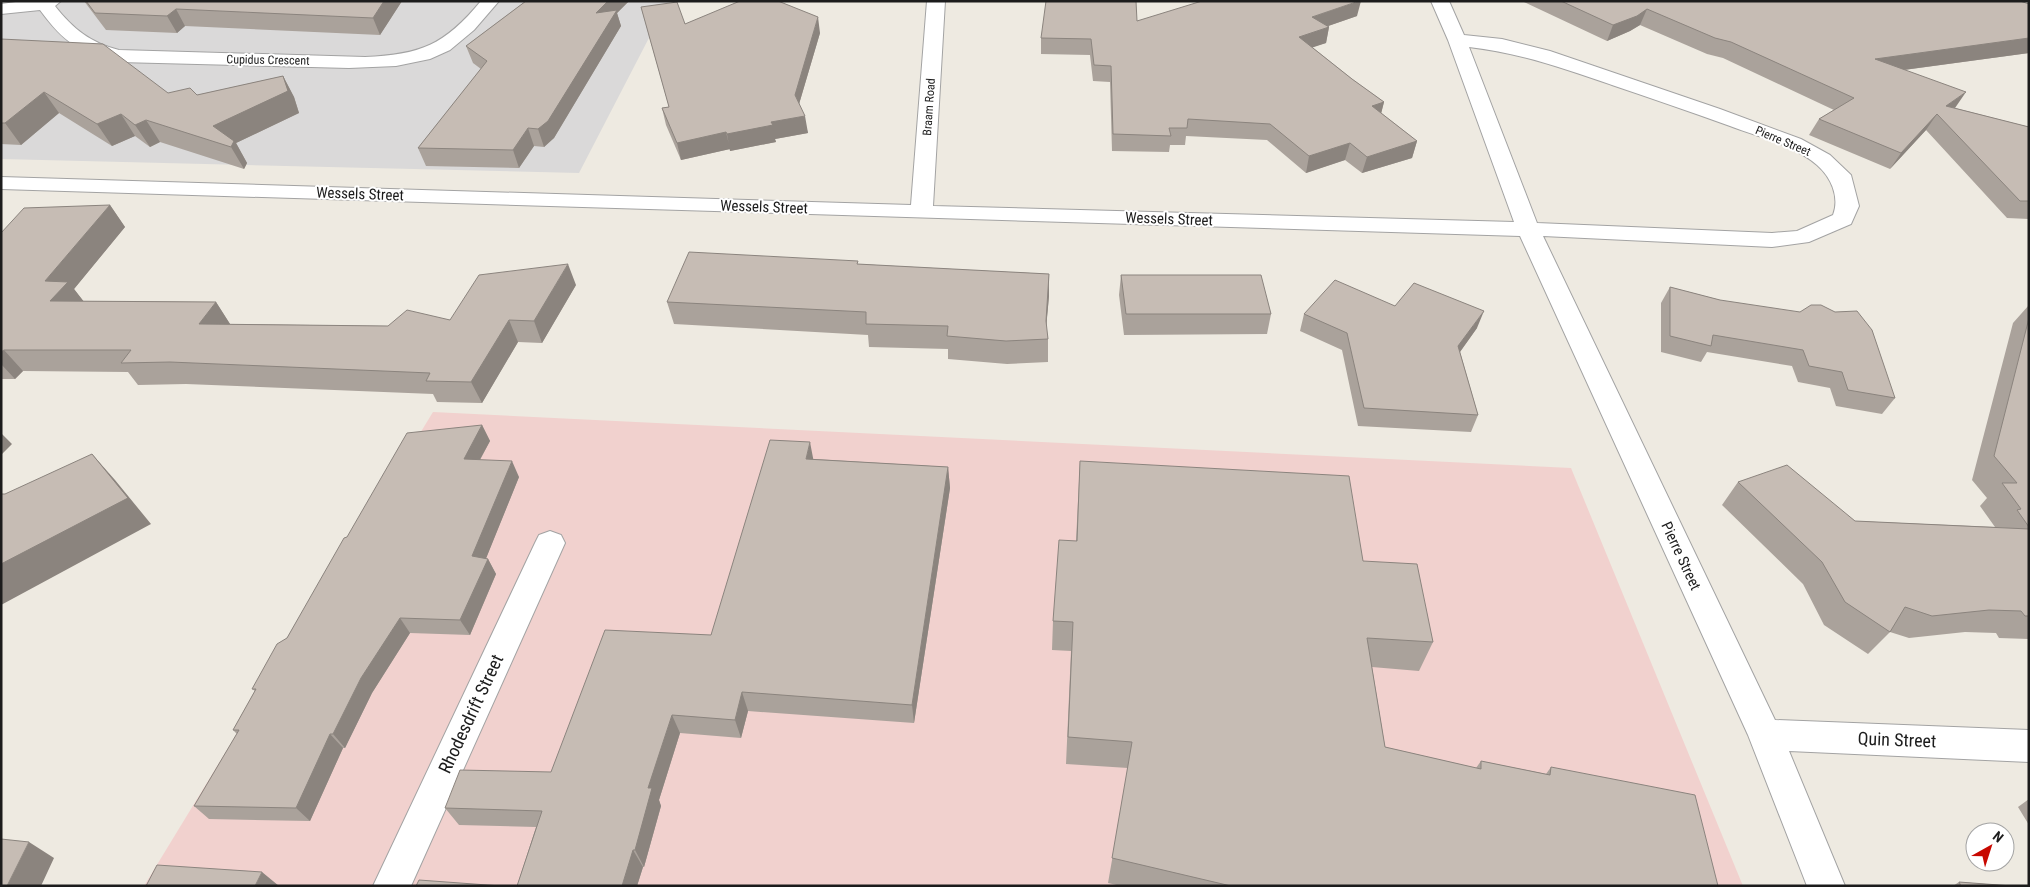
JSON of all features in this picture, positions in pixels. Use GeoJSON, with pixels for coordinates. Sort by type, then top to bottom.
{"type":"FeatureCollection","features":[{"type":"Feature","properties":{"kind":"street","name":"Cupidus Crescent"},"geometry":{"type":"LineString","coordinates":[[48,3],[64,30],[77,42],[97,51],[119,56],[356,62],[414,57],[435,51],[462,34],[490,1]]}},
{"type":"Feature","properties":{"kind":"street","name":"Braam Road"},"geometry":{"type":"LineString","coordinates":[[922,212],[936,1]]}},
{"type":"Feature","properties":{"kind":"street","name":"Pierre Street"},"geometry":{"type":"LineString","coordinates":[[1440,1],[1457,40],[1528,229],[1766,735],[1826,886]]}},
{"type":"Feature","properties":{"kind":"street"},"geometry":{"type":"LineString","coordinates":[[1,9],[48,3]]}},
{"type":"Feature","properties":{"kind":"street","name":"Pierre Street"},"geometry":{"type":"LineString","coordinates":[[1457,40],[1502,45],[1543,55],[1713,113],[1794,143],[1823,159],[1840,175],[1848,206],[1843,219],[1826,228],[1800,237],[1772,240],[1528,229]]}},
{"type":"Feature","properties":{"kind":"street","name":"Wessels Street"},"geometry":{"type":"LineString","coordinates":[[1,183],[1528,229]]}},
{"type":"Feature","properties":{"kind":"street","name":"Rhodesdrift Street"},"geometry":{"type":"LineString","coordinates":[[392,886],[550,543]]}},
{"type":"Feature","properties":{"kind":"street","name":"Quin Street"},"geometry":{"type":"LineString","coordinates":[[1766,735],[2029,746]]}},
{"type":"Feature","properties":{"kind":"shaded area"},"geometry":{"type":"Polygon","coordinates":[[[1,1],[671,1],[651,34],[579,173],[1,159],[1,1]]]}},
{"type":"Feature","properties":{"kind":"shaded area"},"geometry":{"type":"Polygon","coordinates":[[[433,412],[1571,468],[1743,886],[144,886],[433,412]]]}},
{"type":"Feature","properties":{"kind":"building"},"geometry":{"type":"Polygon","coordinates":[[[86,1],[384,1],[373,18],[176,9],[167,16],[95,13],[86,1]]]}},
{"type":"Feature","properties":{"kind":"building"},"geometry":{"type":"Polygon","coordinates":[[[526,1],[608,1],[596,13],[617,10],[548,121],[538,129],[528,128],[513,150],[418,148],[487,61],[466,46],[526,1]]]}},
{"type":"Feature","properties":{"kind":"building"},"geometry":{"type":"Polygon","coordinates":[[[740,1],[778,1],[818,17],[795,95],[805,116],[771,122],[773,125],[727,134],[726,132],[677,143],[662,108],[669,107],[641,7],[677,2],[685,24],[740,1]]]}},
{"type":"Feature","properties":{"kind":"building"},"geometry":{"type":"Polygon","coordinates":[[[1046,1],[1136,1],[1137,21],[1202,1],[1359,1],[1312,17],[1329,27],[1299,37],[1384,102],[1372,106],[1417,141],[1367,157],[1350,143],[1309,156],[1270,124],[1188,119],[1187,128],[1169,128],[1171,136],[1113,134],[1111,66],[1094,65],[1091,39],[1041,38],[1046,1]]]}},
{"type":"Feature","properties":{"kind":"building"},"geometry":{"type":"Polygon","coordinates":[[[1561,1],[2020,1],[2029,4],[2029,38],[1875,59],[1966,92],[1946,106],[2029,127],[2029,201],[2020,201],[1937,114],[1901,153],[1819,119],[1854,98],[1731,42],[1715,38],[1647,9],[1637,16],[1613,25],[1561,1]]]}},
{"type":"Feature","properties":{"kind":"building"},"geometry":{"type":"Polygon","coordinates":[[[1,39],[103,44],[168,93],[190,88],[197,95],[283,76],[288,91],[213,126],[234,141],[231,147],[146,120],[135,125],[121,114],[97,124],[44,92],[5,123],[1,123],[1,39]]]}},
{"type":"Feature","properties":{"kind":"building"},"geometry":{"type":"Polygon","coordinates":[[[110,205],[45,281],[68,282],[50,301],[216,302],[199,324],[388,326],[407,310],[450,320],[479,275],[568,264],[534,321],[509,320],[471,382],[426,381],[430,373],[170,362],[121,363],[131,350],[4,350],[1,352],[1,233],[24,208],[110,205]]]}},
{"type":"Feature","properties":{"kind":"building"},"geometry":{"type":"Polygon","coordinates":[[[689,252],[858,261],[857,264],[1049,274],[1046,321],[1048,339],[1006,341],[947,336],[948,326],[866,324],[866,312],[667,302],[689,252]]]}},
{"type":"Feature","properties":{"kind":"building"},"geometry":{"type":"Polygon","coordinates":[[[1121,275],[1261,275],[1271,314],[1126,314],[1121,275]]]}},
{"type":"Feature","properties":{"kind":"building"},"geometry":{"type":"Polygon","coordinates":[[[1335,280],[1395,306],[1414,283],[1484,311],[1458,346],[1478,415],[1364,408],[1347,333],[1304,314],[1335,280]]]}},
{"type":"Feature","properties":{"kind":"building"},"geometry":{"type":"Polygon","coordinates":[[[1670,287],[1720,300],[1800,312],[1811,305],[1821,305],[1835,312],[1857,311],[1872,330],[1895,398],[1848,390],[1842,372],[1809,366],[1803,350],[1713,335],[1711,346],[1670,336],[1670,287]]]}},
{"type":"Feature","properties":{"kind":"building"},"geometry":{"type":"Polygon","coordinates":[[[2029,318],[2029,527],[2017,510],[2021,509],[2002,483],[2017,483],[1994,456],[2029,318]]]}},
{"type":"Feature","properties":{"kind":"building"},"geometry":{"type":"Polygon","coordinates":[[[482,425],[464,459],[512,461],[472,556],[488,559],[460,620],[400,618],[361,678],[333,734],[330,734],[296,808],[194,806],[239,730],[233,730],[256,689],[252,689],[277,644],[287,638],[407,433],[482,425]]]}},
{"type":"Feature","properties":{"kind":"building"},"geometry":{"type":"Polygon","coordinates":[[[770,440],[810,442],[806,459],[948,467],[912,705],[742,692],[735,720],[672,715],[648,788],[652,788],[635,850],[633,850],[622,886],[517,886],[542,811],[445,808],[460,770],[551,772],[605,630],[711,635],[770,440]]]}},
{"type":"Feature","properties":{"kind":"building"},"geometry":{"type":"Polygon","coordinates":[[[92,454],[128,498],[1,564],[1,494],[5,494],[92,454]]]}},
{"type":"Feature","properties":{"kind":"building"},"geometry":{"type":"Polygon","coordinates":[[[1080,461],[1349,476],[1363,561],[1417,564],[1433,642],[1367,638],[1385,747],[1481,769],[1481,761],[1550,775],[1551,767],[1695,795],[1718,886],[1231,886],[1112,858],[1132,742],[1068,737],[1073,622],[1053,621],[1059,540],[1077,541],[1080,461]]]}},
{"type":"Feature","properties":{"kind":"building"},"geometry":{"type":"Polygon","coordinates":[[[1787,465],[1855,521],[2029,529],[2029,616],[2025,616],[2021,611],[1989,610],[1932,616],[1905,607],[1890,632],[1845,602],[1822,562],[1738,482],[1787,465]]]}},
{"type":"Feature","properties":{"kind":"building"},"geometry":{"type":"Polygon","coordinates":[[[1,839],[29,842],[7,886],[1,886],[1,839]]]}},
{"type":"Feature","properties":{"kind":"building"},"geometry":{"type":"Polygon","coordinates":[[[157,865],[262,872],[255,886],[146,886],[157,865]]]}},
{"type":"Feature","properties":{"kind":"building"},"geometry":{"type":"Polygon","coordinates":[[[419,880],[501,886],[416,886],[419,880]]]}},
{"type":"Feature","properties":{"kind":"building"},"geometry":{"type":"Polygon","coordinates":[[[1959,882],[2012,886],[1961,886],[1959,882]]]}}]}
